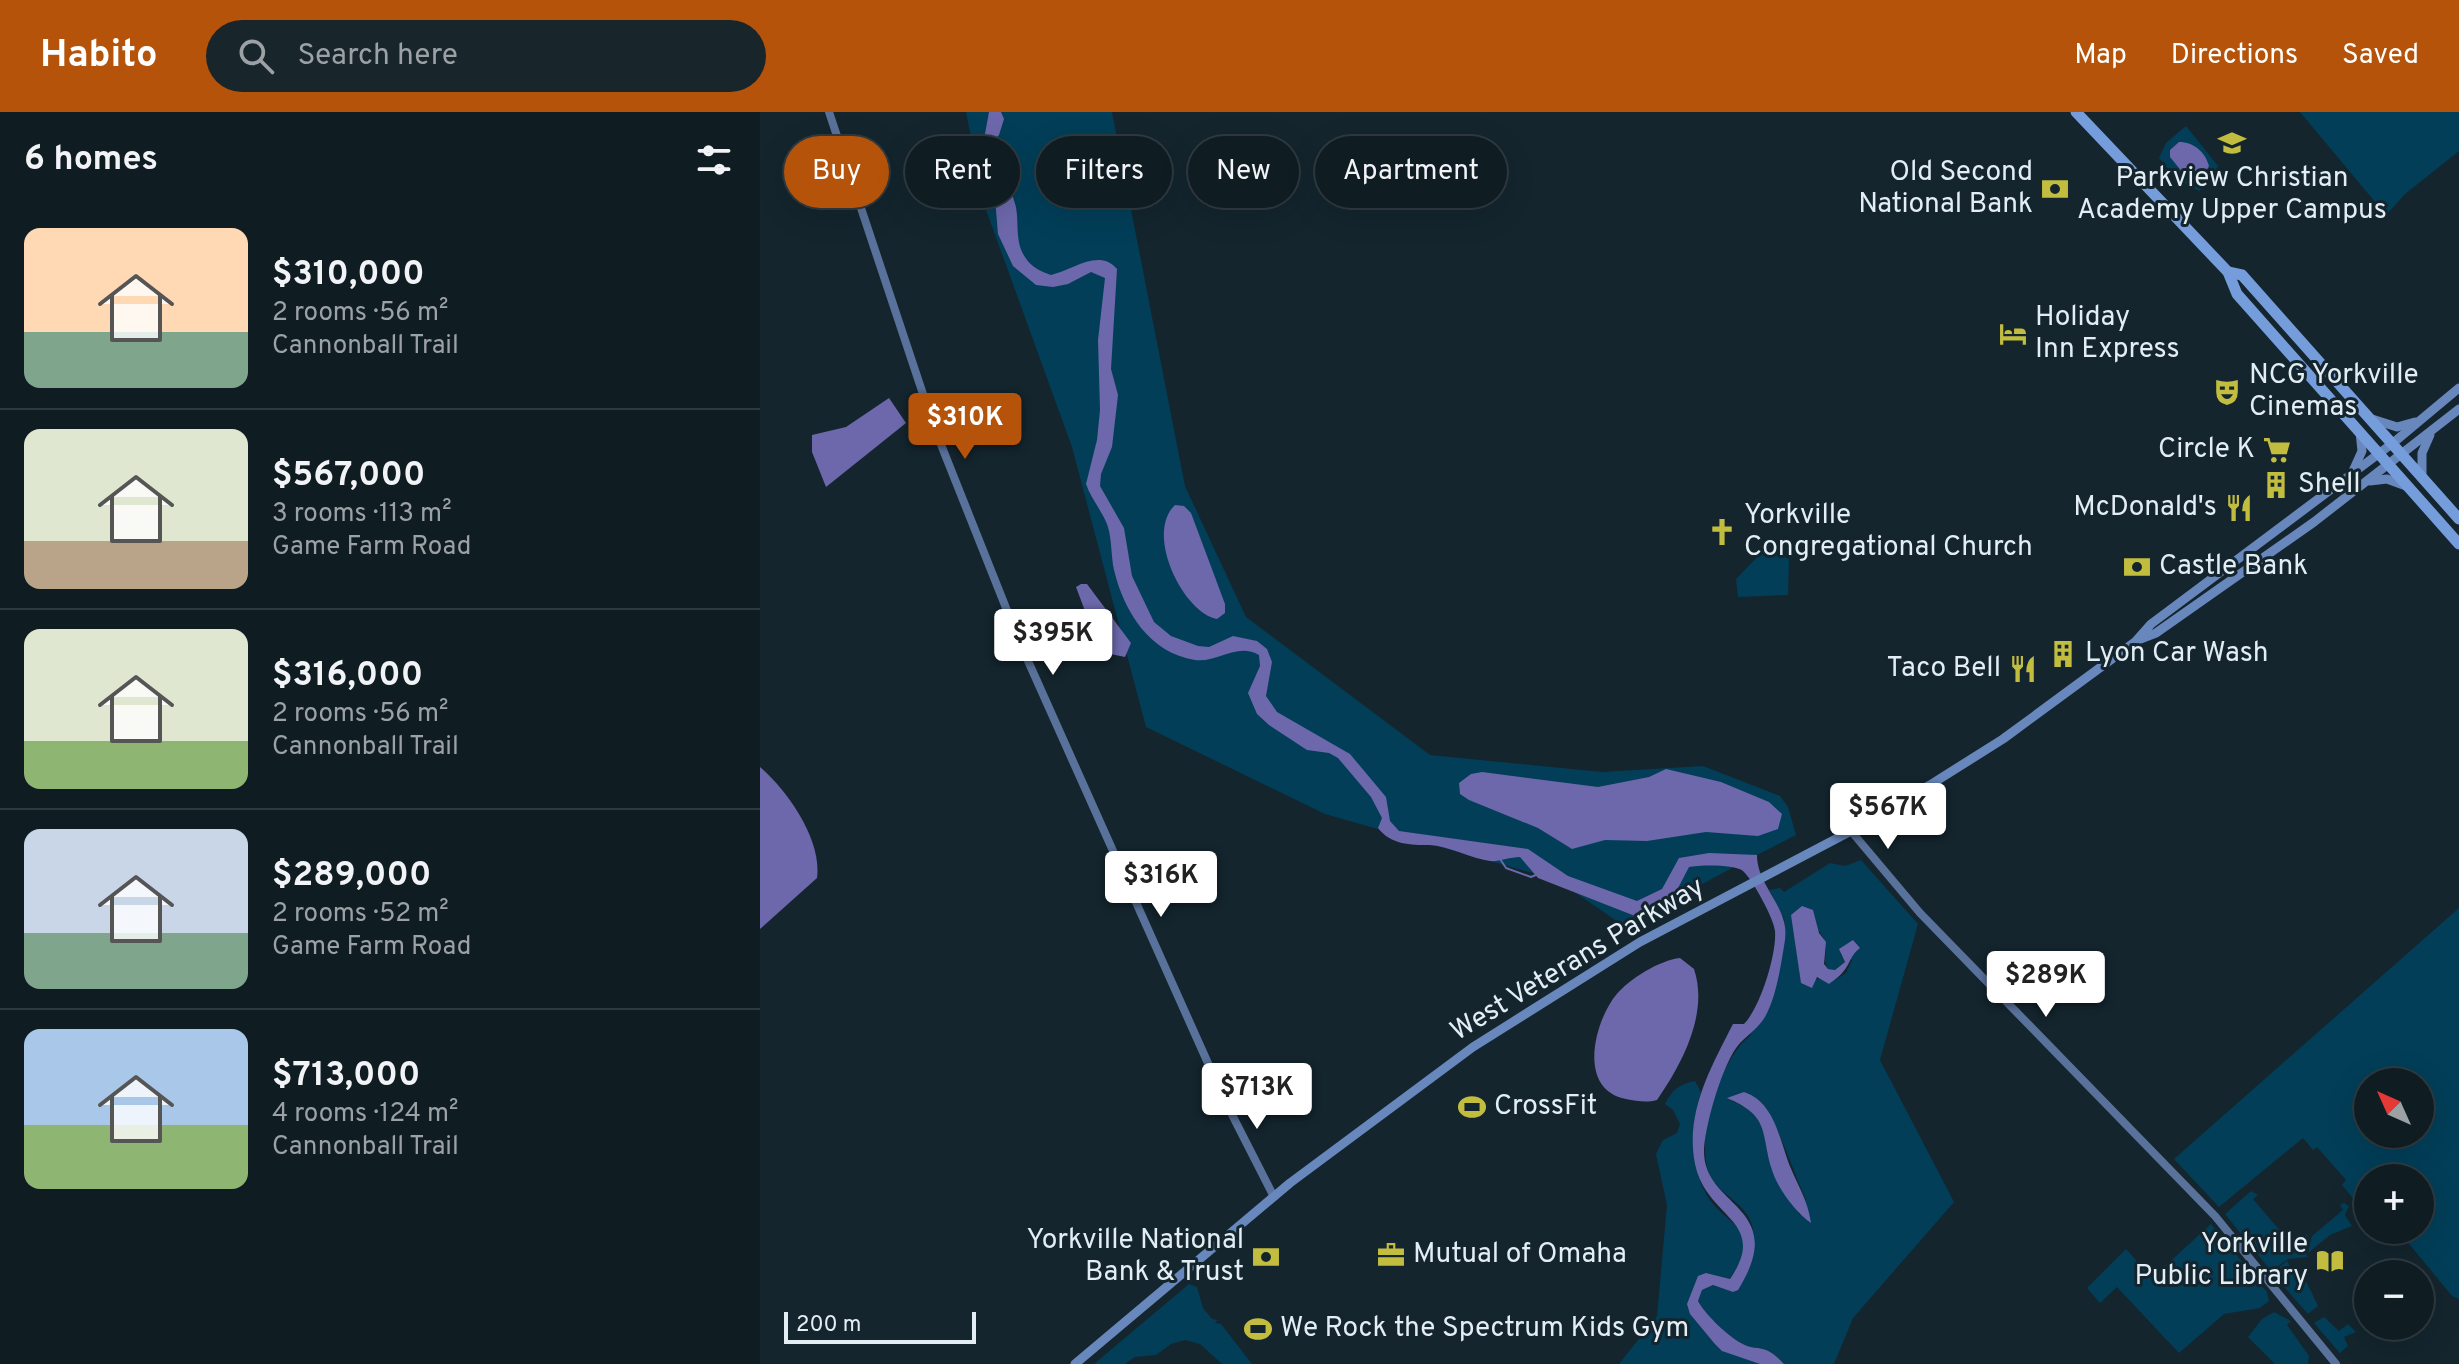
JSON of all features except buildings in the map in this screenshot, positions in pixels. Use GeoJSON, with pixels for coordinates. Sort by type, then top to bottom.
{"type":"FeatureCollection","features":[{"type":"Feature","properties":{"kind":"highway"},"geometry":{"type":"LineString","coordinates":[[2078,113],[2228,272],[2237,294],[2459,544]]}},
{"type":"Feature","properties":{"kind":"highway"},"geometry":{"type":"LineString","coordinates":[[2228,272],[2242,275],[2459,519]]}},
{"type":"Feature","properties":{"kind":"main road"},"geometry":{"type":"LineString","coordinates":[[829,112],[934,427],[1020,643],[1224,1099],[1274,1197]]}},
{"type":"Feature","properties":{"kind":"main road","name":"West Veterans Parkway"},"geometry":{"type":"LineString","coordinates":[[1075,1364],[1362,1126],[1485,1039],[1585,975],[1851,831],[2003,739],[2135,642],[2151,624],[2393,443],[2459,388]]}},
{"type":"Feature","properties":{"kind":"main road","name":"West Veterans Parkway"},"geometry":{"type":"LineString","coordinates":[[2135,642],[2156,633],[2366,482],[2459,409]]}},
{"type":"Feature","properties":{"kind":"main road"},"geometry":{"type":"LineString","coordinates":[[2372,419],[2397,427],[2422,419]]}},
{"type":"Feature","properties":{"kind":"main road"},"geometry":{"type":"LineString","coordinates":[[2352,474],[2362,451],[2359,428]]}},
{"type":"Feature","properties":{"kind":"main road"},"geometry":{"type":"LineString","coordinates":[[2422,477],[2422,453],[2433,429]]}},
{"type":"Feature","properties":{"kind":"main road"},"geometry":{"type":"LineString","coordinates":[[2366,482],[2387,479],[2411,488]]}},
{"type":"Feature","properties":{"kind":"main road"},"geometry":{"type":"LineString","coordinates":[[1851,831],[1920,913],[2215,1216],[2336,1364]]}},
{"type":"Feature","properties":{"kind":"shaded area"},"geometry":{"type":"Polygon","coordinates":[[[966,112],[1112,112],[1117,136],[1036,136],[1036,208],[1131,208],[1185,486],[1246,617],[1430,755],[1602,772],[1703,766],[1780,796],[1788,807],[1796,835],[1757,855],[1738,856],[1734,867],[1624,926],[1557,880],[1325,814],[1146,727],[1072,447],[985,208],[1020,208],[1020,136],[971,136],[966,112]]]}},
{"type":"Feature","properties":{"kind":"shaded area"},"geometry":{"type":"Polygon","coordinates":[[[989,112],[1001,112],[1004,119],[999,135],[985,136],[989,112]]]}},
{"type":"Feature","properties":{"kind":"shaded area"},"geometry":{"type":"Polygon","coordinates":[[[2300,112],[2459,112],[2459,151],[2405,194],[2386,215],[2300,112]]]}},
{"type":"Feature","properties":{"kind":"shaded area"},"geometry":{"type":"Polygon","coordinates":[[[2186,126],[2218,166],[2213,179],[2199,191],[2177,179],[2159,158],[2166,143],[2186,126]]]}},
{"type":"Feature","properties":{"kind":"shaded area"},"geometry":{"type":"Polygon","coordinates":[[[2179,142],[2194,146],[2205,156],[2209,166],[2202,179],[2183,173],[2170,157],[2170,150],[2179,142]]]}},
{"type":"Feature","properties":{"kind":"shaded area"},"geometry":{"type":"Polygon","coordinates":[[[996,208],[1016,208],[1020,245],[1027,260],[1036,268],[1051,275],[1086,262],[1102,260],[1117,269],[1111,369],[1118,395],[1112,447],[1101,474],[1100,486],[1124,528],[1132,576],[1154,622],[1171,636],[1198,646],[1209,647],[1233,636],[1257,641],[1267,649],[1272,662],[1266,696],[1277,712],[1350,754],[1386,797],[1390,821],[1399,831],[1528,849],[1568,876],[1637,901],[1662,889],[1679,858],[1709,853],[1757,855],[1762,877],[1783,917],[1785,940],[1782,959],[1776,989],[1765,1017],[1740,1043],[1727,1064],[1711,1112],[1704,1152],[1708,1171],[1750,1224],[1755,1241],[1752,1262],[1738,1290],[1733,1292],[1713,1285],[1702,1290],[1698,1301],[1711,1318],[1734,1338],[1770,1352],[1784,1364],[1760,1364],[1722,1351],[1690,1314],[1687,1304],[1698,1276],[1706,1273],[1730,1279],[1740,1259],[1743,1244],[1732,1220],[1701,1182],[1695,1164],[1693,1127],[1708,1075],[1733,1024],[1744,1024],[1756,1006],[1770,966],[1775,941],[1774,925],[1752,882],[1743,871],[1733,867],[1689,867],[1676,892],[1635,916],[1538,878],[1520,857],[1490,861],[1437,846],[1395,841],[1378,828],[1382,818],[1371,797],[1338,758],[1329,753],[1307,750],[1257,714],[1248,693],[1260,666],[1259,655],[1243,651],[1195,660],[1179,656],[1152,640],[1125,601],[1114,570],[1108,527],[1086,484],[1097,440],[1100,410],[1098,340],[1105,278],[1091,272],[1068,284],[1053,287],[1036,285],[1013,266],[998,234],[996,208]]]}},
{"type":"Feature","properties":{"kind":"shaded area"},"geometry":{"type":"Polygon","coordinates":[[[889,398],[906,423],[826,487],[812,452],[812,435],[846,427],[889,398]]]}},
{"type":"Feature","properties":{"kind":"shaded area"},"geometry":{"type":"Polygon","coordinates":[[[1175,505],[1184,506],[1191,513],[1225,604],[1225,613],[1217,619],[1204,614],[1192,603],[1172,571],[1164,534],[1167,518],[1175,505]]]}},
{"type":"Feature","properties":{"kind":"shaded area"},"geometry":{"type":"Polygon","coordinates":[[[1767,547],[1789,559],[1788,595],[1738,597],[1736,579],[1767,547]]]}},
{"type":"Feature","properties":{"kind":"shaded area"},"geometry":{"type":"Polygon","coordinates":[[[1087,584],[1131,643],[1125,657],[1091,650],[1086,645],[1084,637],[1088,619],[1076,587],[1087,584]]]}},
{"type":"Feature","properties":{"kind":"shaded area"},"geometry":{"type":"Polygon","coordinates":[[[760,767],[801,817],[814,848],[817,878],[760,929],[760,767]]]}},
{"type":"Feature","properties":{"kind":"shaded area"},"geometry":{"type":"Polygon","coordinates":[[[1666,769],[1721,782],[1769,802],[1782,814],[1778,829],[1758,836],[1706,832],[1647,841],[1605,840],[1572,849],[1538,828],[1460,794],[1459,783],[1471,774],[1482,772],[1598,787],[1649,777],[1666,769]]]}},
{"type":"Feature","properties":{"kind":"shaded area"},"geometry":{"type":"Polygon","coordinates":[[[1861,860],[1918,924],[1880,1060],[1954,1202],[1853,1318],[1834,1364],[1784,1364],[1770,1352],[1734,1338],[1711,1318],[1698,1301],[1702,1290],[1713,1285],[1733,1292],[1749,1258],[1753,1240],[1747,1215],[1711,1177],[1706,1162],[1707,1123],[1712,1102],[1729,1062],[1750,1036],[1786,936],[1784,918],[1769,890],[1780,888],[1784,892],[1830,863],[1845,866],[1861,860]],[[1791,915],[1816,979],[1822,978],[1829,984],[1846,973],[1852,960],[1840,953],[1845,962],[1835,970],[1828,969],[1823,937],[1814,927],[1791,915]],[[1728,1099],[1751,1112],[1762,1126],[1773,1173],[1800,1215],[1806,1200],[1766,1108],[1728,1099]]]}},
{"type":"Feature","properties":{"kind":"shaded area"},"geometry":{"type":"Polygon","coordinates":[[[1802,906],[1813,910],[1819,933],[1826,942],[1824,964],[1828,969],[1835,970],[1845,962],[1839,949],[1853,940],[1860,948],[1837,978],[1829,984],[1817,977],[1812,988],[1801,983],[1791,915],[1802,906]]]}},
{"type":"Feature","properties":{"kind":"shaded area"},"geometry":{"type":"Polygon","coordinates":[[[2459,908],[2459,1299],[2452,1296],[2434,1274],[2434,1260],[2422,1260],[2409,1244],[2434,1244],[2434,1164],[2354,1164],[2354,1199],[2342,1185],[2346,1180],[2317,1147],[2313,1150],[2303,1138],[2219,1207],[2174,1159],[2459,908]]]}},
{"type":"Feature","properties":{"kind":"shaded area"},"geometry":{"type":"Polygon","coordinates":[[[1680,958],[1694,969],[1698,986],[1695,1020],[1684,1054],[1657,1100],[1645,1102],[1611,1093],[1601,1083],[1594,1054],[1601,1021],[1608,1007],[1616,995],[1637,977],[1663,962],[1680,958]]]}},
{"type":"Feature","properties":{"kind":"shaded area"},"geometry":{"type":"Polygon","coordinates":[[[1695,1081],[1701,1092],[1693,1141],[1699,1178],[1712,1202],[1743,1236],[1744,1247],[1730,1279],[1706,1273],[1690,1314],[1714,1343],[1760,1364],[1619,1364],[1657,1316],[1667,1205],[1656,1154],[1663,1140],[1677,1133],[1680,1124],[1673,1110],[1665,1104],[1677,1088],[1695,1081]]]}},
{"type":"Feature","properties":{"kind":"shaded area"},"geometry":{"type":"Polygon","coordinates":[[[1744,1092],[1769,1112],[1805,1199],[1811,1223],[1777,1182],[1757,1118],[1727,1098],[1744,1092]]]}},
{"type":"Feature","properties":{"kind":"shaded area"},"geometry":{"type":"Polygon","coordinates":[[[2251,1191],[2258,1195],[2253,1199],[2282,1233],[2287,1230],[2296,1241],[2307,1234],[2310,1244],[2300,1255],[2305,1253],[2308,1257],[2288,1259],[2271,1271],[2225,1214],[2251,1191]]]}},
{"type":"Feature","properties":{"kind":"shaded area"},"geometry":{"type":"Polygon","coordinates":[[[2344,1203],[2349,1206],[2345,1215],[2352,1226],[2330,1235],[2308,1253],[2312,1236],[2343,1210],[2340,1205],[2344,1203]]]}},
{"type":"Feature","properties":{"kind":"shaded area"},"geometry":{"type":"Polygon","coordinates":[[[2211,1224],[2267,1292],[2269,1301],[2260,1308],[2224,1314],[2179,1353],[2117,1287],[2100,1303],[2087,1288],[2126,1249],[2152,1278],[2211,1224]]]}},
{"type":"Feature","properties":{"kind":"shaded area"},"geometry":{"type":"Polygon","coordinates":[[[2287,1261],[2293,1272],[2307,1283],[2318,1306],[2308,1314],[2272,1273],[2287,1261]]]}},
{"type":"Feature","properties":{"kind":"shaded area"},"geometry":{"type":"Polygon","coordinates":[[[1189,1284],[1197,1287],[1203,1308],[1212,1319],[1217,1320],[1215,1323],[1221,1324],[1252,1364],[1222,1364],[1200,1344],[1185,1340],[1171,1344],[1156,1355],[1135,1357],[1125,1364],[1094,1364],[1189,1284]]]}},
{"type":"Feature","properties":{"kind":"shaded area"},"geometry":{"type":"Polygon","coordinates":[[[2274,1312],[2291,1321],[2287,1325],[2309,1356],[2308,1364],[2275,1364],[2248,1337],[2262,1319],[2274,1312]]]}},
{"type":"Feature","properties":{"kind":"shaded area"},"geometry":{"type":"Polygon","coordinates":[[[2324,1317],[2339,1331],[2348,1324],[2354,1333],[2344,1337],[2348,1346],[2340,1353],[2314,1323],[2324,1317]]]}},
{"type":"Feature","properties":{"kind":"waterway"},"geometry":{"type":"LineString","coordinates":[[1500,859],[1506,868],[1531,877],[1538,874]]}},
{"type":"Feature","properties":{"kind":"place","name":"Parkview Christian Academy Upper Campus"},"geometry":{"type":"Point","coordinates":[2232,143]}},
{"type":"Feature","properties":{"kind":"place","name":"Old Second National Bank"},"geometry":{"type":"Point","coordinates":[2055,189]}},
{"type":"Feature","properties":{"kind":"place","name":"Holiday Inn Express"},"geometry":{"type":"Point","coordinates":[2013,334]}},
{"type":"Feature","properties":{"kind":"place","name":"NCG Yorkville Cinemas"},"geometry":{"type":"Point","coordinates":[2227,392]}},
{"type":"Feature","properties":{"kind":"place","name":"Circle K"},"geometry":{"type":"Point","coordinates":[2277,450]}},
{"type":"Feature","properties":{"kind":"place","name":"Shell"},"geometry":{"type":"Point","coordinates":[2276,485]}},
{"type":"Feature","properties":{"kind":"place","name":"McDonald's"},"geometry":{"type":"Point","coordinates":[2239,508]}},
{"type":"Feature","properties":{"kind":"place","name":"Yorkville Congregational Church"},"geometry":{"type":"Point","coordinates":[1722,532]}},
{"type":"Feature","properties":{"kind":"place","name":"Castle Bank"},"geometry":{"type":"Point","coordinates":[2137,567]}},
{"type":"Feature","properties":{"kind":"place","name":"Lyon Car Wash"},"geometry":{"type":"Point","coordinates":[2063,654]}},
{"type":"Feature","properties":{"kind":"place","name":"Taco Bell"},"geometry":{"type":"Point","coordinates":[2023,669]}},
{"type":"Feature","properties":{"kind":"place","name":"CrossFit"},"geometry":{"type":"Point","coordinates":[1472,1107]}},
{"type":"Feature","properties":{"kind":"place","name":"Mutual of Omaha"},"geometry":{"type":"Point","coordinates":[1391,1255]}},
{"type":"Feature","properties":{"kind":"place","name":"Yorkville National Bank & Trust"},"geometry":{"type":"Point","coordinates":[1266,1257]}},
{"type":"Feature","properties":{"kind":"place","name":"Yorkville Public Library"},"geometry":{"type":"Point","coordinates":[2330,1261]}},
{"type":"Feature","properties":{"kind":"place","name":"We Rock the Spectrum Kids Gym"},"geometry":{"type":"Point","coordinates":[1258,1329]}}]}
